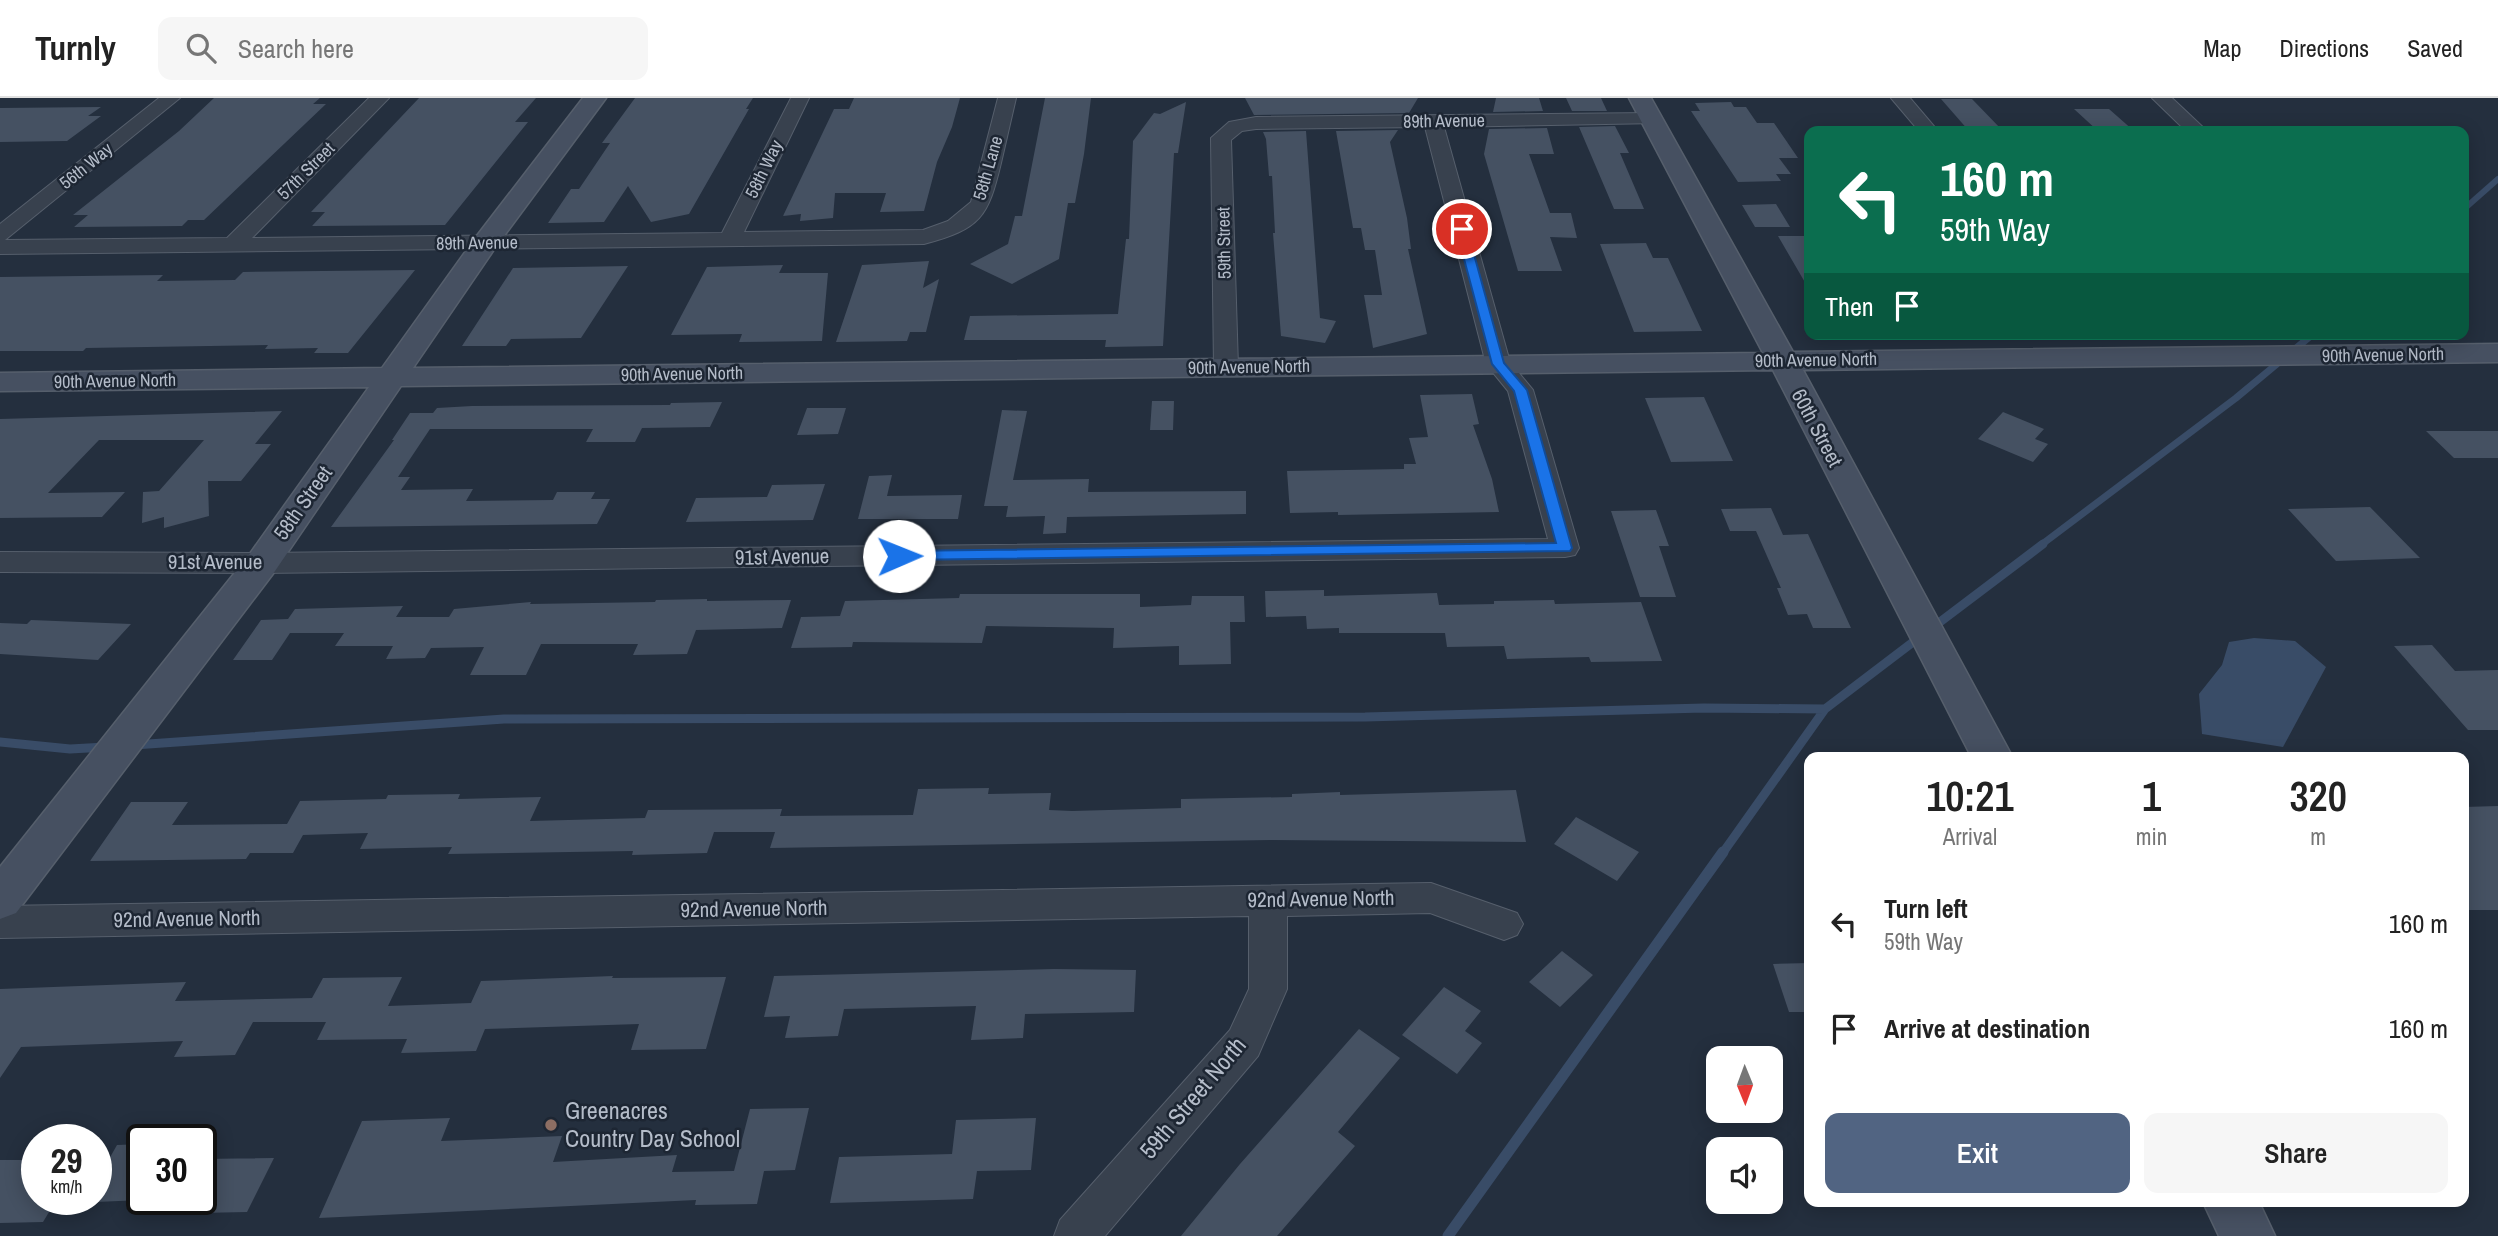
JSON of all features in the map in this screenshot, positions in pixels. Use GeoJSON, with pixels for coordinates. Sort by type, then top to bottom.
{"type":"FeatureCollection","features":[{"type":"Feature","properties":{"kind":"street","name":"56th Way"},"geometry":{"type":"LineString","coordinates":[[0,234],[171,98]]}},
{"type":"Feature","properties":{"kind":"street","name":"57th Street"},"geometry":{"type":"LineString","coordinates":[[232,245],[380,98]]}},
{"type":"Feature","properties":{"kind":"street","name":"58th Street"},"geometry":{"type":"LineString","coordinates":[[0,900],[262,563],[485,243],[595,98]]}},
{"type":"Feature","properties":{"kind":"street","name":"58th Way"},"geometry":{"type":"LineString","coordinates":[[729,240],[800,98]]}},
{"type":"Feature","properties":{"kind":"street","name":"58th Lane"},"geometry":{"type":"LineString","coordinates":[[954,229],[971,216],[981,202],[1007,98]]}},
{"type":"Feature","properties":{"kind":"street"},"geometry":{"type":"LineString","coordinates":[[1900,98],[1924,126]]}},
{"type":"Feature","properties":{"kind":"street"},"geometry":{"type":"LineString","coordinates":[[2161,98],[2192,126]]}},
{"type":"Feature","properties":{"kind":"street","name":"89th Avenue"},"geometry":{"type":"LineString","coordinates":[[1236,126],[1256,122],[1433,121],[1646,108]]}},
{"type":"Feature","properties":{"kind":"street","name":"60th Street"},"geometry":{"type":"LineString","coordinates":[[1646,108],[1990,752]]}},
{"type":"Feature","properties":{"kind":"street"},"geometry":{"type":"LineString","coordinates":[[1433,121],[1498,364]]}},
{"type":"Feature","properties":{"kind":"street","name":"59th Street"},"geometry":{"type":"LineString","coordinates":[[1226,368],[1221,138],[1236,126]]}},
{"type":"Feature","properties":{"kind":"street","name":"89th Avenue"},"geometry":{"type":"LineString","coordinates":[[0,247],[924,237],[954,229]]}},
{"type":"Feature","properties":{"kind":"street","name":"90th Avenue North"},"geometry":{"type":"LineString","coordinates":[[0,382],[2498,354]]}},
{"type":"Feature","properties":{"kind":"street","name":"91st Avenue"},"geometry":{"type":"LineString","coordinates":[[0,562],[262,563],[1565,548],[1520,390],[1498,364]]}},
{"type":"Feature","properties":{"kind":"street","name":"92nd Avenue North"},"geometry":{"type":"LineString","coordinates":[[0,922],[1431,898],[1504,924]]}},
{"type":"Feature","properties":{"kind":"street","name":"59th Street North"},"geometry":{"type":"LineString","coordinates":[[1076,1236],[1244,1042],[1268,989],[1268,900]]}},
{"type":"Feature","properties":{"kind":"street"},"geometry":{"type":"LineString","coordinates":[[2233,1207],[2248,1236]]}},
{"type":"Feature","properties":{"kind":"water"},"geometry":{"type":"Polygon","coordinates":[[[2254,638],[2295,641],[2326,667],[2283,747],[2202,734],[2199,694],[2222,665],[2229,642],[2254,638]]]}},
{"type":"Feature","properties":{"kind":"building"},"geometry":{"type":"Polygon","coordinates":[[[214,98],[320,98],[313,104],[326,104],[204,220],[188,220],[182,226],[74,227],[88,215],[73,215],[179,131],[214,98]]]}},
{"type":"Feature","properties":{"kind":"building"},"geometry":{"type":"Polygon","coordinates":[[[419,98],[536,98],[515,122],[528,122],[445,225],[312,226],[325,212],[311,212],[419,98]]]}},
{"type":"Feature","properties":{"kind":"building"},"geometry":{"type":"Polygon","coordinates":[[[635,98],[753,98],[689,214],[651,222],[628,186],[604,222],[548,223],[571,189],[579,189],[610,143],[602,143],[635,98]]]}},
{"type":"Feature","properties":{"kind":"building"},"geometry":{"type":"Polygon","coordinates":[[[854,98],[960,98],[952,127],[937,162],[924,211],[880,212],[886,193],[835,193],[833,218],[800,221],[801,214],[783,216],[834,109],[849,109],[854,98]]]}},
{"type":"Feature","properties":{"kind":"building"},"geometry":{"type":"Polygon","coordinates":[[[1045,98],[1091,98],[1084,154],[1075,203],[1068,203],[1059,259],[1012,284],[970,264],[1008,244],[1015,216],[1022,216],[1045,98]]]}},
{"type":"Feature","properties":{"kind":"building"},"geometry":{"type":"Polygon","coordinates":[[[1245,98],[1418,98],[1409,113],[1254,115],[1245,98]]]}},
{"type":"Feature","properties":{"kind":"building"},"geometry":{"type":"Polygon","coordinates":[[[1496,98],[1539,98],[1543,111],[1493,112],[1496,98]]]}},
{"type":"Feature","properties":{"kind":"building"},"geometry":{"type":"Polygon","coordinates":[[[1566,98],[1601,98],[1607,111],[1572,111],[1566,98]]]}},
{"type":"Feature","properties":{"kind":"building"},"geometry":{"type":"Polygon","coordinates":[[[1941,99],[1972,99],[1998,126],[1965,126],[1941,99]]]}},
{"type":"Feature","properties":{"kind":"building"},"geometry":{"type":"Polygon","coordinates":[[[1186,102],[1178,153],[1174,153],[1163,346],[1105,347],[1106,340],[964,340],[970,316],[1118,314],[1126,239],[1129,239],[1133,141],[1154,113],[1160,114],[1186,102]]]}},
{"type":"Feature","properties":{"kind":"building"},"geometry":{"type":"Polygon","coordinates":[[[1731,102],[1734,107],[1746,107],[1757,123],[1774,123],[1798,158],[1779,158],[1791,174],[1776,174],[1781,181],[1738,182],[1691,111],[1700,111],[1695,103],[1731,102]]]}},
{"type":"Feature","properties":{"kind":"building"},"geometry":{"type":"Polygon","coordinates":[[[101,107],[88,116],[101,116],[67,141],[0,142],[0,108],[101,107]]]}},
{"type":"Feature","properties":{"kind":"building"},"geometry":{"type":"Polygon","coordinates":[[[2074,109],[2109,109],[2128,126],[2093,126],[2074,109]]]}},
{"type":"Feature","properties":{"kind":"building"},"geometry":{"type":"Polygon","coordinates":[[[1615,126],[1629,153],[1620,153],[1644,209],[1614,209],[1579,127],[1615,126]]]}},
{"type":"Feature","properties":{"kind":"building"},"geometry":{"type":"Polygon","coordinates":[[[1547,128],[1554,154],[1529,154],[1550,213],[1571,213],[1577,238],[1550,237],[1562,271],[1518,271],[1484,154],[1489,129],[1547,128]]]}},
{"type":"Feature","properties":{"kind":"building"},"geometry":{"type":"Polygon","coordinates":[[[1398,130],[1390,142],[1407,218],[1411,249],[1408,249],[1427,334],[1373,348],[1364,295],[1382,295],[1375,250],[1365,250],[1361,228],[1353,228],[1336,131],[1398,130]]]}},
{"type":"Feature","properties":{"kind":"building"},"geometry":{"type":"Polygon","coordinates":[[[1306,131],[1320,318],[1336,321],[1325,343],[1281,336],[1273,233],[1272,176],[1269,176],[1263,132],[1306,131]]]}},
{"type":"Feature","properties":{"kind":"building"},"geometry":{"type":"Polygon","coordinates":[[[1776,204],[1790,227],[1755,227],[1742,205],[1776,204]]]}},
{"type":"Feature","properties":{"kind":"building"},"geometry":{"type":"Polygon","coordinates":[[[1778,236],[1804,236],[1804,281],[1778,236]]]}},
{"type":"Feature","properties":{"kind":"building"},"geometry":{"type":"Polygon","coordinates":[[[1646,243],[1653,258],[1668,258],[1702,331],[1634,332],[1600,244],[1646,243]]]}},
{"type":"Feature","properties":{"kind":"building"},"geometry":{"type":"Polygon","coordinates":[[[929,261],[923,288],[939,279],[926,332],[910,332],[907,341],[836,342],[862,265],[929,261]]]}},
{"type":"Feature","properties":{"kind":"building"},"geometry":{"type":"Polygon","coordinates":[[[783,265],[779,273],[828,273],[822,341],[739,342],[742,334],[671,335],[707,267],[783,265]]]}},
{"type":"Feature","properties":{"kind":"building"},"geometry":{"type":"Polygon","coordinates":[[[628,266],[581,338],[511,339],[506,346],[462,346],[513,268],[628,266]]]}},
{"type":"Feature","properties":{"kind":"building"},"geometry":{"type":"Polygon","coordinates":[[[415,270],[348,353],[314,353],[318,348],[265,349],[268,345],[0,351],[0,277],[163,275],[157,281],[235,280],[243,272],[415,270]]]}},
{"type":"Feature","properties":{"kind":"building"},"geometry":{"type":"Polygon","coordinates":[[[1472,394],[1479,424],[1473,425],[1492,479],[1499,512],[1338,515],[1338,512],[1290,513],[1287,471],[1404,469],[1404,464],[1416,464],[1409,438],[1428,437],[1420,395],[1472,394]]]}},
{"type":"Feature","properties":{"kind":"building"},"geometry":{"type":"Polygon","coordinates":[[[1704,397],[1733,461],[1671,462],[1645,398],[1704,397]]]}},
{"type":"Feature","properties":{"kind":"building"},"geometry":{"type":"Polygon","coordinates":[[[1152,401],[1174,401],[1173,430],[1150,430],[1152,401]]]}},
{"type":"Feature","properties":{"kind":"building"},"geometry":{"type":"Polygon","coordinates":[[[722,402],[710,427],[642,428],[635,442],[586,442],[593,429],[430,429],[398,477],[410,477],[401,490],[473,489],[466,501],[553,500],[557,492],[595,492],[591,499],[610,499],[597,524],[331,527],[394,440],[410,413],[433,413],[437,408],[472,406],[670,405],[722,402]]]}},
{"type":"Feature","properties":{"kind":"building"},"geometry":{"type":"Polygon","coordinates":[[[807,408],[846,408],[838,434],[797,435],[807,408]]]}},
{"type":"Feature","properties":{"kind":"building"},"geometry":{"type":"Polygon","coordinates":[[[1002,410],[1027,411],[1013,480],[1089,479],[1088,492],[1246,491],[1246,514],[1067,517],[1066,533],[1043,534],[1045,516],[1006,517],[1008,506],[984,506],[1002,410]]]}},
{"type":"Feature","properties":{"kind":"building"},"geometry":{"type":"Polygon","coordinates":[[[282,411],[255,444],[271,444],[241,481],[208,481],[209,516],[164,528],[164,517],[142,523],[143,492],[159,491],[204,440],[99,440],[48,493],[125,492],[102,517],[0,518],[0,419],[282,411]]]}},
{"type":"Feature","properties":{"kind":"building"},"geometry":{"type":"Polygon","coordinates":[[[2003,412],[2044,429],[2035,439],[2048,444],[2033,462],[1978,439],[2003,412]]]}},
{"type":"Feature","properties":{"kind":"building"},"geometry":{"type":"Polygon","coordinates":[[[2426,431],[2498,431],[2498,458],[2454,458],[2426,431]]]}},
{"type":"Feature","properties":{"kind":"building"},"geometry":{"type":"Polygon","coordinates":[[[892,475],[887,496],[962,495],[958,519],[858,519],[869,476],[892,475]]]}},
{"type":"Feature","properties":{"kind":"building"},"geometry":{"type":"Polygon","coordinates":[[[825,484],[813,520],[686,522],[696,498],[767,497],[772,485],[825,484]]]}},
{"type":"Feature","properties":{"kind":"building"},"geometry":{"type":"Polygon","coordinates":[[[2370,507],[2420,558],[2336,561],[2288,509],[2370,507]]]}},
{"type":"Feature","properties":{"kind":"building"},"geometry":{"type":"Polygon","coordinates":[[[1771,508],[1783,535],[1808,534],[1851,628],[1813,628],[1807,614],[1788,615],[1777,588],[1781,588],[1756,531],[1730,531],[1721,509],[1771,508]]]}},
{"type":"Feature","properties":{"kind":"building"},"geometry":{"type":"Polygon","coordinates":[[[1656,510],[1669,546],[1659,546],[1676,597],[1640,597],[1611,511],[1656,510]]]}},
{"type":"Feature","properties":{"kind":"building"},"geometry":{"type":"Polygon","coordinates":[[[1324,590],[1324,596],[1437,593],[1439,605],[1554,600],[1555,604],[1641,602],[1662,661],[1591,662],[1589,657],[1507,659],[1504,646],[1447,647],[1445,633],[1339,633],[1339,628],[1307,629],[1306,616],[1266,617],[1265,591],[1324,590]]]}},
{"type":"Feature","properties":{"kind":"building"},"geometry":{"type":"Polygon","coordinates":[[[960,594],[1140,594],[1140,607],[1191,605],[1192,596],[1244,596],[1245,622],[1230,622],[1231,664],[1179,665],[1179,646],[1113,648],[1114,628],[986,626],[982,643],[853,642],[852,647],[791,648],[801,617],[840,616],[845,601],[959,598],[960,594]]]}},
{"type":"Feature","properties":{"kind":"building"},"geometry":{"type":"Polygon","coordinates":[[[707,599],[791,600],[782,628],[696,630],[687,654],[633,655],[638,644],[541,644],[526,675],[470,675],[484,647],[431,648],[425,658],[386,659],[393,646],[335,646],[344,633],[290,633],[272,660],[233,660],[261,620],[288,619],[295,609],[403,606],[396,617],[449,617],[454,609],[531,602],[530,604],[707,599]]]}},
{"type":"Feature","properties":{"kind":"building"},"geometry":{"type":"Polygon","coordinates":[[[31,620],[131,624],[98,660],[0,654],[0,623],[27,624],[31,620]]]}},
{"type":"Feature","properties":{"kind":"building"},"geometry":{"type":"Polygon","coordinates":[[[2432,645],[2455,671],[2498,670],[2498,730],[2468,730],[2394,646],[2432,645]]]}},
{"type":"Feature","properties":{"kind":"building"},"geometry":{"type":"Polygon","coordinates":[[[989,788],[988,794],[1051,793],[1049,810],[1072,811],[1181,808],[1181,799],[1292,797],[1292,794],[1340,792],[1340,795],[1516,790],[1526,842],[1271,840],[770,848],[775,832],[714,832],[707,853],[632,855],[633,851],[448,854],[452,847],[360,849],[368,833],[303,835],[293,853],[250,853],[246,859],[90,861],[131,802],[188,802],[172,825],[287,824],[300,801],[386,799],[388,795],[460,794],[458,799],[541,797],[530,821],[645,818],[648,810],[782,809],[780,816],[913,815],[918,789],[989,788]]]}},
{"type":"Feature","properties":{"kind":"building"},"geometry":{"type":"Polygon","coordinates":[[[2498,806],[2498,910],[2469,910],[2469,807],[2498,806]]]}},
{"type":"Feature","properties":{"kind":"building"},"geometry":{"type":"Polygon","coordinates":[[[1576,817],[1639,852],[1617,881],[1554,844],[1576,817]]]}},
{"type":"Feature","properties":{"kind":"building"},"geometry":{"type":"Polygon","coordinates":[[[1562,951],[1593,975],[1560,1007],[1529,982],[1562,951]]]}},
{"type":"Feature","properties":{"kind":"building"},"geometry":{"type":"Polygon","coordinates":[[[1804,963],[1804,1012],[1789,1012],[1773,964],[1804,963]]]}},
{"type":"Feature","properties":{"kind":"building"},"geometry":{"type":"Polygon","coordinates":[[[1054,969],[1136,970],[1134,1012],[1025,1014],[1023,1038],[971,1040],[976,1006],[844,1009],[838,1036],[785,1038],[790,1016],[764,1017],[774,976],[1054,969]]]}},
{"type":"Feature","properties":{"kind":"building"},"geometry":{"type":"Polygon","coordinates":[[[613,976],[612,978],[726,977],[706,1049],[631,1050],[639,1024],[485,1029],[476,1051],[401,1053],[407,1039],[317,1040],[326,1022],[253,1022],[235,1055],[174,1057],[183,1041],[21,1047],[0,1078],[0,989],[186,982],[175,1001],[312,998],[323,978],[402,977],[388,1006],[471,1003],[481,981],[613,976]]]}},
{"type":"Feature","properties":{"kind":"building"},"geometry":{"type":"Polygon","coordinates":[[[1444,987],[1481,1011],[1465,1031],[1482,1043],[1457,1074],[1402,1035],[1444,987]]]}},
{"type":"Feature","properties":{"kind":"building"},"geometry":{"type":"Polygon","coordinates":[[[1359,1029],[1400,1058],[1338,1132],[1355,1146],[1277,1236],[1181,1236],[1240,1164],[1359,1029]]]}},
{"type":"Feature","properties":{"kind":"building"},"geometry":{"type":"Polygon","coordinates":[[[809,1108],[795,1170],[764,1171],[757,1204],[695,1205],[696,1200],[319,1218],[362,1121],[450,1118],[441,1141],[562,1136],[553,1162],[677,1155],[672,1172],[734,1171],[750,1109],[809,1108]]]}},
{"type":"Feature","properties":{"kind":"building"},"geometry":{"type":"Polygon","coordinates":[[[1036,1118],[1031,1170],[977,1171],[973,1199],[830,1203],[839,1157],[952,1154],[956,1120],[1036,1118]]]}},
{"type":"Feature","properties":{"kind":"building"},"geometry":{"type":"Polygon","coordinates":[[[117,1145],[126,1145],[126,1201],[112,1201],[112,1154],[117,1145]]]}},
{"type":"Feature","properties":{"kind":"building"},"geometry":{"type":"Polygon","coordinates":[[[274,1158],[247,1212],[217,1213],[217,1159],[274,1158]]]}},
{"type":"Feature","properties":{"kind":"building"},"geometry":{"type":"Polygon","coordinates":[[[0,1160],[21,1160],[21,1215],[47,1215],[43,1222],[0,1223],[0,1160]]]}},
{"type":"Feature","properties":{"kind":"waterway"},"geometry":{"type":"LineString","coordinates":[[2469,205],[2498,179]]}},
{"type":"Feature","properties":{"kind":"waterway"},"geometry":{"type":"LineString","coordinates":[[2041,545],[2236,398],[2306,340]]}},
{"type":"Feature","properties":{"kind":"waterway"},"geometry":{"type":"LineString","coordinates":[[1932,628],[2043,544]]}},
{"type":"Feature","properties":{"kind":"waterway"},"geometry":{"type":"LineString","coordinates":[[1825,709],[1921,636]]}},
{"type":"Feature","properties":{"kind":"waterway"},"geometry":{"type":"LineString","coordinates":[[134,745],[504,719],[1365,717],[1704,708],[1825,709]]}},
{"type":"Feature","properties":{"kind":"waterway"},"geometry":{"type":"LineString","coordinates":[[1722,854],[1825,709]]}},
{"type":"Feature","properties":{"kind":"waterway"},"geometry":{"type":"LineString","coordinates":[[0,742],[70,749],[106,747]]}},
{"type":"Feature","properties":{"kind":"waterway"},"geometry":{"type":"LineString","coordinates":[[1448,1236],[1723,852]]}},
{"type":"Feature","properties":{"kind":"place","name":"Greenacres Country Day School"},"geometry":{"type":"Point","coordinates":[551,1125]}},
{"type":"Feature","properties":{"kind":"route"},"geometry":{"type":"LineString","coordinates":[[899,556],[1565,548],[1520,390],[1498,364],[1462,229]]}}]}
